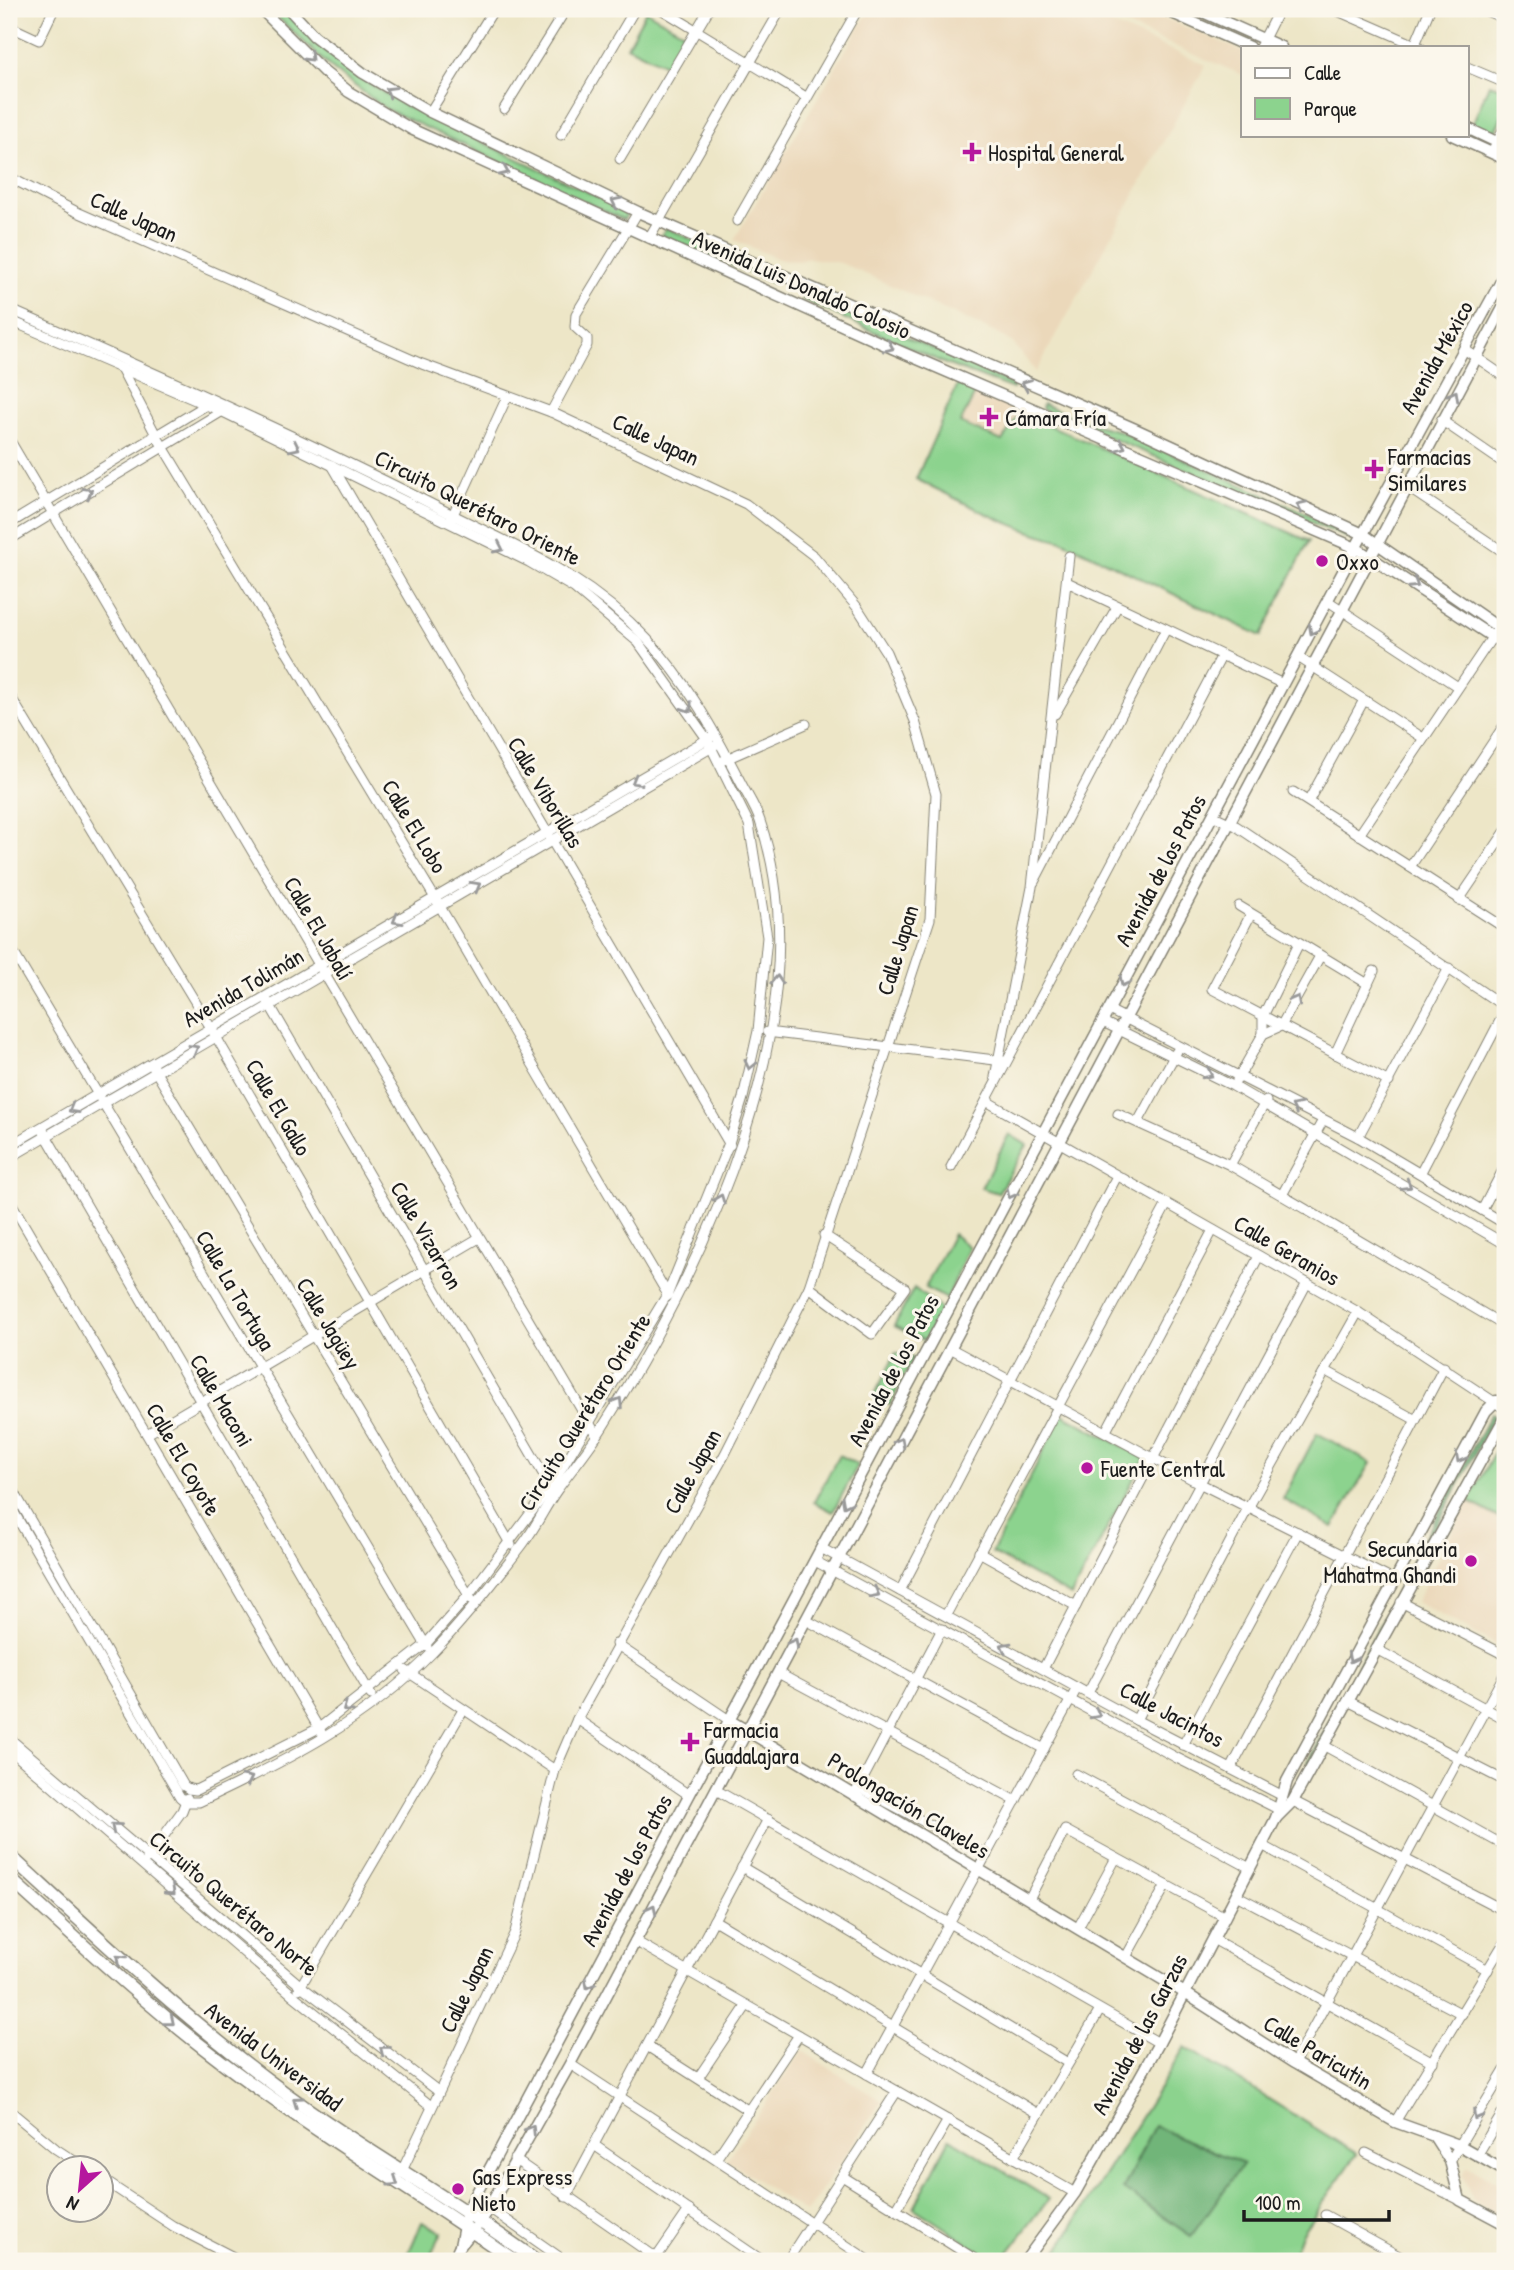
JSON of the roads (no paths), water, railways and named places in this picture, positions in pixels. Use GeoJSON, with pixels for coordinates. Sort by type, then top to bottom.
{"type":"FeatureCollection","features":[{"type":"Feature","properties":{"kind":"main road","name":"Avenida Universidad"},"geometry":{"type":"LineString","coordinates":[[9,1855],[114,1954],[207,2033],[274,2085],[401,2173],[482,2220],[537,2261]]}},
{"type":"Feature","properties":{"kind":"main road","name":"Avenida Universidad"},"geometry":{"type":"LineString","coordinates":[[9,1878],[155,2009],[213,2055],[515,2261]]}},
{"type":"Feature","properties":{"kind":"street"},"geometry":{"type":"LineString","coordinates":[[9,26],[39,40],[54,9]]}},
{"type":"Feature","properties":{"kind":"street","name":"Avenida Luis Donaldo Colosio"},"geometry":{"type":"LineString","coordinates":[[261,9],[332,79],[411,130],[892,348],[1356,548],[1499,632]]}},
{"type":"Feature","properties":{"kind":"street","name":"Avenida Luis Donaldo Colosio"},"geometry":{"type":"LineString","coordinates":[[289,9],[314,36],[354,67],[430,112],[638,212],[1133,428],[1363,534],[1499,632]]}},
{"type":"Feature","properties":{"kind":"street"},"geometry":{"type":"LineString","coordinates":[[430,112],[494,9]]}},
{"type":"Feature","properties":{"kind":"street"},"geometry":{"type":"LineString","coordinates":[[505,109],[566,9]]}},
{"type":"Feature","properties":{"kind":"street"},"geometry":{"type":"LineString","coordinates":[[561,135],[635,9]]}},
{"type":"Feature","properties":{"kind":"street"},"geometry":{"type":"LineString","coordinates":[[661,9],[806,97]]}},
{"type":"Feature","properties":{"kind":"street"},"geometry":{"type":"LineString","coordinates":[[621,159],[709,9]]}},
{"type":"Feature","properties":{"kind":"street"},"geometry":{"type":"LineString","coordinates":[[649,238],[781,9]]}},
{"type":"Feature","properties":{"kind":"street"},"geometry":{"type":"LineString","coordinates":[[737,221],[858,9]]}},
{"type":"Feature","properties":{"kind":"street"},"geometry":{"type":"LineString","coordinates":[[1163,9],[1248,46]]}},
{"type":"Feature","properties":{"kind":"street"},"geometry":{"type":"LineString","coordinates":[[1196,9],[1210,12],[1262,44],[1279,9]]}},
{"type":"Feature","properties":{"kind":"street"},"geometry":{"type":"LineString","coordinates":[[1333,9],[1417,46],[1430,9]]}},
{"type":"Feature","properties":{"kind":"street"},"geometry":{"type":"LineString","coordinates":[[1482,9],[1505,19]]}},
{"type":"Feature","properties":{"kind":"street"},"geometry":{"type":"LineString","coordinates":[[1202,26],[1210,12]]}},
{"type":"Feature","properties":{"kind":"street"},"geometry":{"type":"LineString","coordinates":[[1468,67],[1505,83]]}},
{"type":"Feature","properties":{"kind":"street"},"geometry":{"type":"LineString","coordinates":[[1498,147],[1505,126]]}},
{"type":"Feature","properties":{"kind":"street"},"geometry":{"type":"LineString","coordinates":[[1468,129],[1498,147],[1505,159]]}},
{"type":"Feature","properties":{"kind":"street"},"geometry":{"type":"LineString","coordinates":[[1456,136],[1498,147]]}},
{"type":"Feature","properties":{"kind":"street","name":"Calle Japan"},"geometry":{"type":"LineString","coordinates":[[9,177],[125,233],[422,364],[551,412],[746,503],[814,556],[857,607],[886,652],[915,720],[936,794],[930,919],[824,1235],[810,1287],[725,1454],[616,1644],[577,1718],[555,1770],[515,1932],[401,2173]]}},
{"type":"Feature","properties":{"kind":"street"},"geometry":{"type":"LineString","coordinates":[[551,412],[587,345],[587,338],[575,327],[576,314],[638,212]]}},
{"type":"Feature","properties":{"kind":"street","name":"Avenida México"},"geometry":{"type":"LineString","coordinates":[[1363,534],[1505,274]]}},
{"type":"Feature","properties":{"kind":"street","name":"Avenida México"},"geometry":{"type":"LineString","coordinates":[[1377,543],[1505,304]]}},
{"type":"Feature","properties":{"kind":"street","name":"Circuito Querétaro Oriente"},"geometry":{"type":"LineString","coordinates":[[9,309],[210,402]]}},
{"type":"Feature","properties":{"kind":"street","name":"Circuito Querétaro Oriente"},"geometry":{"type":"LineString","coordinates":[[9,320],[121,369],[323,449],[451,520]]}},
{"type":"Feature","properties":{"kind":"street"},"geometry":{"type":"LineString","coordinates":[[1464,349],[1505,377]]}},
{"type":"Feature","properties":{"kind":"street","name":"Calle El Lobo"},"geometry":{"type":"LineString","coordinates":[[121,369],[156,435],[437,902],[674,1305]]}},
{"type":"Feature","properties":{"kind":"street"},"geometry":{"type":"LineString","coordinates":[[451,520],[507,397]]}},
{"type":"Feature","properties":{"kind":"street"},"geometry":{"type":"LineString","coordinates":[[9,524],[210,402]]}},
{"type":"Feature","properties":{"kind":"street"},"geometry":{"type":"LineString","coordinates":[[9,540],[227,409]]}},
{"type":"Feature","properties":{"kind":"street","name":"Circuito Querétaro Oriente"},"geometry":{"type":"LineString","coordinates":[[186,1802],[199,1802],[326,1739],[432,1653],[509,1543],[597,1436],[674,1305],[737,1155],[755,1098],[770,1032],[777,984],[778,933],[773,884],[760,820],[729,758],[714,741],[646,638],[535,553],[451,520],[332,466],[227,409]]}},
{"type":"Feature","properties":{"kind":"street"},"geometry":{"type":"LineString","coordinates":[[1441,420],[1505,464]]}},
{"type":"Feature","properties":{"kind":"street","name":"Calle El Jabalí"},"geometry":{"type":"LineString","coordinates":[[9,439],[597,1436]]}},
{"type":"Feature","properties":{"kind":"street","name":"Calle Viborillas"},"geometry":{"type":"LineString","coordinates":[[323,449],[425,629],[551,836],[737,1155]]}},
{"type":"Feature","properties":{"kind":"street"},"geometry":{"type":"LineString","coordinates":[[1407,487],[1505,553]]}},
{"type":"Feature","properties":{"kind":"street","name":"Avenida de los Patos"},"geometry":{"type":"LineString","coordinates":[[460,2246],[467,2211],[1363,534]]}},
{"type":"Feature","properties":{"kind":"street","name":"Avenida de los Patos"},"geometry":{"type":"LineString","coordinates":[[460,2246],[482,2220],[513,2159],[570,2064],[1377,543]]}},
{"type":"Feature","properties":{"kind":"street"},"geometry":{"type":"LineString","coordinates":[[951,1167],[988,1102],[1002,1061],[1032,887],[1069,556]]}},
{"type":"Feature","properties":{"kind":"street"},"geometry":{"type":"LineString","coordinates":[[1067,583],[1283,684]]}},
{"type":"Feature","properties":{"kind":"street"},"geometry":{"type":"LineString","coordinates":[[1328,601],[1458,687]]}},
{"type":"Feature","properties":{"kind":"street"},"geometry":{"type":"LineString","coordinates":[[1053,718],[1117,607]]}},
{"type":"Feature","properties":{"kind":"street"},"geometry":{"type":"LineString","coordinates":[[1032,887],[1166,629]]}},
{"type":"Feature","properties":{"kind":"street"},"geometry":{"type":"LineString","coordinates":[[1359,835],[1458,687],[1499,632],[1505,645]]}},
{"type":"Feature","properties":{"kind":"street"},"geometry":{"type":"LineString","coordinates":[[1002,1061],[1221,657]]}},
{"type":"Feature","properties":{"kind":"street"},"geometry":{"type":"LineString","coordinates":[[1298,657],[1423,738]]}},
{"type":"Feature","properties":{"kind":"street","name":"Calle El Gallo"},"geometry":{"type":"LineString","coordinates":[[9,694],[214,1033],[509,1543],[517,1551]]}},
{"type":"Feature","properties":{"kind":"street"},"geometry":{"type":"LineString","coordinates":[[1309,800],[1364,700]]}},
{"type":"Feature","properties":{"kind":"street"},"geometry":{"type":"LineString","coordinates":[[719,762],[806,724]]}},
{"type":"Feature","properties":{"kind":"street"},"geometry":{"type":"LineString","coordinates":[[1410,867],[1505,724]]}},
{"type":"Feature","properties":{"kind":"street","name":"Circuito Querétaro Oriente"},"geometry":{"type":"LineString","coordinates":[[189,1789],[196,1790],[319,1728],[369,1692],[425,1645],[472,1599],[517,1551],[589,1423],[668,1293],[729,1143],[758,1031],[767,937],[749,824],[719,762],[714,741]]}},
{"type":"Feature","properties":{"kind":"street","name":"Avenida Tolimán"},"geometry":{"type":"LineString","coordinates":[[9,1158],[44,1132],[101,1098],[714,741]]}},
{"type":"Feature","properties":{"kind":"street"},"geometry":{"type":"LineString","coordinates":[[1293,792],[1505,928]]}},
{"type":"Feature","properties":{"kind":"street"},"geometry":{"type":"LineString","coordinates":[[1214,816],[1449,968],[1505,1009],[1422,1172]]}},
{"type":"Feature","properties":{"kind":"street"},"geometry":{"type":"LineString","coordinates":[[1459,900],[1505,832]]}},
{"type":"Feature","properties":{"kind":"street"},"geometry":{"type":"LineString","coordinates":[[760,886],[773,884]]}},
{"type":"Feature","properties":{"kind":"street"},"geometry":{"type":"LineString","coordinates":[[1238,906],[1368,984]]}},
{"type":"Feature","properties":{"kind":"street"},"geometry":{"type":"LineString","coordinates":[[1251,914],[1212,989],[1389,1082]]}},
{"type":"Feature","properties":{"kind":"street"},"geometry":{"type":"LineString","coordinates":[[1233,1086],[1263,1034],[1263,1016],[1299,943]]}},
{"type":"Feature","properties":{"kind":"street","name":"Calle La Tortuga"},"geometry":{"type":"LineString","coordinates":[[9,945],[432,1653]]}},
{"type":"Feature","properties":{"kind":"street"},"geometry":{"type":"LineString","coordinates":[[1263,1034],[1282,1026],[1320,956]]}},
{"type":"Feature","properties":{"kind":"street"},"geometry":{"type":"LineString","coordinates":[[1358,1137],[1449,968]]}},
{"type":"Feature","properties":{"kind":"street"},"geometry":{"type":"LineString","coordinates":[[1335,1054],[1374,971]]}},
{"type":"Feature","properties":{"kind":"street","name":"Calle Vizarron"},"geometry":{"type":"LineString","coordinates":[[267,1001],[553,1490]]}},
{"type":"Feature","properties":{"kind":"street"},"geometry":{"type":"LineString","coordinates":[[1109,1010],[1358,1137],[1422,1172],[1505,1224]]}},
{"type":"Feature","properties":{"kind":"street"},"geometry":{"type":"LineString","coordinates":[[1103,1022],[1233,1086],[1505,1244]]}},
{"type":"Feature","properties":{"kind":"street"},"geometry":{"type":"LineString","coordinates":[[758,1031],[1002,1061]]}},
{"type":"Feature","properties":{"kind":"street"},"geometry":{"type":"LineString","coordinates":[[1138,1122],[1179,1046]]}},
{"type":"Feature","properties":{"kind":"street","name":"Calle Jagüey"},"geometry":{"type":"LineString","coordinates":[[153,1068],[472,1599]]}},
{"type":"Feature","properties":{"kind":"street"},"geometry":{"type":"LineString","coordinates":[[1230,1165],[1270,1093]]}},
{"type":"Feature","properties":{"kind":"street","name":"Calle Geranios"},"geometry":{"type":"LineString","coordinates":[[988,1102],[1358,1312],[1501,1401],[1505,1409]]}},
{"type":"Feature","properties":{"kind":"street"},"geometry":{"type":"LineString","coordinates":[[1118,1114],[1230,1165],[1505,1326]]}},
{"type":"Feature","properties":{"kind":"street"},"geometry":{"type":"LineString","coordinates":[[1282,1195],[1323,1120]]}},
{"type":"Feature","properties":{"kind":"street","name":"Avenida Tolimán"},"geometry":{"type":"LineString","coordinates":[[9,1146],[44,1132]]}},
{"type":"Feature","properties":{"kind":"street","name":"Calle Maconi"},"geometry":{"type":"LineString","coordinates":[[44,1132],[376,1701]]}},
{"type":"Feature","properties":{"kind":"street"},"geometry":{"type":"LineString","coordinates":[[1377,1168],[1385,1152]]}},
{"type":"Feature","properties":{"kind":"street"},"geometry":{"type":"LineString","coordinates":[[1482,1210],[1505,1166]]}},
{"type":"Feature","properties":{"kind":"street"},"geometry":{"type":"LineString","coordinates":[[900,1591],[1118,1176]]}},
{"type":"Feature","properties":{"kind":"street","name":"Calle El Coyote"},"geometry":{"type":"LineString","coordinates":[[9,1199],[326,1739]]}},
{"type":"Feature","properties":{"kind":"street"},"geometry":{"type":"LineString","coordinates":[[946,1615],[1167,1204]]}},
{"type":"Feature","properties":{"kind":"street"},"geometry":{"type":"LineString","coordinates":[[1105,1431],[1213,1230]]}},
{"type":"Feature","properties":{"kind":"street"},"geometry":{"type":"LineString","coordinates":[[810,1287],[872,1334],[905,1288],[824,1235]]}},
{"type":"Feature","properties":{"kind":"street"},"geometry":{"type":"LineString","coordinates":[[147,1434],[479,1238]]}},
{"type":"Feature","properties":{"kind":"street"},"geometry":{"type":"LineString","coordinates":[[1044,1667],[1259,1256]]}},
{"type":"Feature","properties":{"kind":"street"},"geometry":{"type":"LineString","coordinates":[[1088,1693],[1307,1283]]}},
{"type":"Feature","properties":{"kind":"street"},"geometry":{"type":"LineString","coordinates":[[1136,1720],[1248,1508],[1358,1312]]}},
{"type":"Feature","properties":{"kind":"street"},"geometry":{"type":"LineString","coordinates":[[950,1348],[1201,1484],[1394,1580]]}},
{"type":"Feature","properties":{"kind":"street"},"geometry":{"type":"LineString","coordinates":[[1231,1769],[1343,1553],[1444,1367]]}},
{"type":"Feature","properties":{"kind":"street"},"geometry":{"type":"LineString","coordinates":[[1326,1371],[1415,1419]]}},
{"type":"Feature","properties":{"kind":"street","name":"Avenida de las Garzas"},"geometry":{"type":"LineString","coordinates":[[1025,2261],[1076,2193],[1225,1917],[1279,1812],[1282,1795],[1444,1486],[1486,1411],[1501,1401]]}},
{"type":"Feature","properties":{"kind":"street","name":"Avenida de las Garzas"},"geometry":{"type":"LineString","coordinates":[[1279,1812],[1293,1801],[1460,1494],[1505,1417]]}},
{"type":"Feature","properties":{"kind":"street"},"geometry":{"type":"LineString","coordinates":[[9,1483],[75,1608],[186,1802]]}},
{"type":"Feature","properties":{"kind":"street"},"geometry":{"type":"LineString","coordinates":[[1444,1486],[1460,1494]]}},
{"type":"Feature","properties":{"kind":"street"},"geometry":{"type":"LineString","coordinates":[[9,1504],[184,1786],[189,1789],[186,1802],[143,1865]]}},
{"type":"Feature","properties":{"kind":"street"},"geometry":{"type":"LineString","coordinates":[[1182,1745],[1298,1532]]}},
{"type":"Feature","properties":{"kind":"street","name":"Calle Jacintos"},"geometry":{"type":"LineString","coordinates":[[821,1548],[1044,1667],[1182,1745],[1505,1911]]}},
{"type":"Feature","properties":{"kind":"street"},"geometry":{"type":"LineString","coordinates":[[979,1552],[1076,1606]]}},
{"type":"Feature","properties":{"kind":"street","name":"Calle Jacintos"},"geometry":{"type":"LineString","coordinates":[[815,1561],[1279,1812]]}},
{"type":"Feature","properties":{"kind":"street"},"geometry":{"type":"LineString","coordinates":[[1401,1602],[1505,1655]]}},
{"type":"Feature","properties":{"kind":"street"},"geometry":{"type":"LineString","coordinates":[[806,1620],[1044,1749]]}},
{"type":"Feature","properties":{"kind":"street"},"geometry":{"type":"LineString","coordinates":[[942,1629],[856,1792],[988,1855]]}},
{"type":"Feature","properties":{"kind":"street","name":"Prolongación Claveles"},"geometry":{"type":"LineString","coordinates":[[616,1644],[746,1731],[856,1792],[978,1871],[1185,1993]]}},
{"type":"Feature","properties":{"kind":"street"},"geometry":{"type":"LineString","coordinates":[[1376,1649],[1505,1719]]}},
{"type":"Feature","properties":{"kind":"street"},"geometry":{"type":"LineString","coordinates":[[400,1665],[408,1673],[555,1770]]}},
{"type":"Feature","properties":{"kind":"street"},"geometry":{"type":"LineString","coordinates":[[778,1673],[1016,1801]]}},
{"type":"Feature","properties":{"kind":"street"},"geometry":{"type":"LineString","coordinates":[[1294,2063],[1505,1673]]}},
{"type":"Feature","properties":{"kind":"street"},"geometry":{"type":"LineString","coordinates":[[867,2074],[1077,1688]]}},
{"type":"Feature","properties":{"kind":"street"},"geometry":{"type":"LineString","coordinates":[[1348,1701],[1461,1756],[1505,1781]]}},
{"type":"Feature","properties":{"kind":"street"},"geometry":{"type":"LineString","coordinates":[[294,1996],[463,1710]]}},
{"type":"Feature","properties":{"kind":"street"},"geometry":{"type":"LineString","coordinates":[[577,1718],[689,1795]]}},
{"type":"Feature","properties":{"kind":"street","name":"Circuito Querétaro Norte"},"geometry":{"type":"LineString","coordinates":[[9,1738],[301,1986],[438,2091]]}},
{"type":"Feature","properties":{"kind":"street"},"geometry":{"type":"LineString","coordinates":[[1323,1745],[1505,1846]]}},
{"type":"Feature","properties":{"kind":"street","name":"Circuito Querétaro Norte"},"geometry":{"type":"LineString","coordinates":[[9,1749],[294,1996],[431,2106]]}},
{"type":"Feature","properties":{"kind":"street"},"geometry":{"type":"LineString","coordinates":[[1076,1774],[1250,1868]]}},
{"type":"Feature","properties":{"kind":"street"},"geometry":{"type":"LineString","coordinates":[[716,1790],[1158,2043]]}},
{"type":"Feature","properties":{"kind":"street"},"geometry":{"type":"LineString","coordinates":[[566,2197],[768,1819]]}},
{"type":"Feature","properties":{"kind":"street"},"geometry":{"type":"LineString","coordinates":[[676,1821],[694,1830]]}},
{"type":"Feature","properties":{"kind":"street"},"geometry":{"type":"LineString","coordinates":[[1029,1899],[1065,1830],[1225,1917]]}},
{"type":"Feature","properties":{"kind":"street"},"geometry":{"type":"LineString","coordinates":[[1262,1845],[1488,1970]]}},
{"type":"Feature","properties":{"kind":"street"},"geometry":{"type":"LineString","coordinates":[[1078,1928],[1116,1858]]}},
{"type":"Feature","properties":{"kind":"street"},"geometry":{"type":"LineString","coordinates":[[742,1867],[1068,2063]]}},
{"type":"Feature","properties":{"kind":"street"},"geometry":{"type":"LineString","coordinates":[[1126,1957],[1166,1885]]}},
{"type":"Feature","properties":{"kind":"street"},"geometry":{"type":"LineString","coordinates":[[1236,1895],[1462,2014]]}},
{"type":"Feature","properties":{"kind":"street"},"geometry":{"type":"LineString","coordinates":[[714,1920],[1037,2113]]}},
{"type":"Feature","properties":{"kind":"street"},"geometry":{"type":"LineString","coordinates":[[1213,1939],[1433,2062]]}},
{"type":"Feature","properties":{"kind":"street"},"geometry":{"type":"LineString","coordinates":[[635,1941],[1076,2193]]}},
{"type":"Feature","properties":{"kind":"street"},"geometry":{"type":"LineString","coordinates":[[1395,2122],[1505,1941]]}},
{"type":"Feature","properties":{"kind":"street","name":"Calle Paricutin"},"geometry":{"type":"LineString","coordinates":[[1185,1993],[1294,2063],[1395,2122],[1459,2145],[1505,2171]]}},
{"type":"Feature","properties":{"kind":"street"},"geometry":{"type":"LineString","coordinates":[[698,2078],[747,2005]]}},
{"type":"Feature","properties":{"kind":"street"},"geometry":{"type":"LineString","coordinates":[[1013,2158],[1037,2113],[1100,2010]]}},
{"type":"Feature","properties":{"kind":"street"},"geometry":{"type":"LineString","coordinates":[[716,2160],[799,2035]]}},
{"type":"Feature","properties":{"kind":"street"},"geometry":{"type":"LineString","coordinates":[[647,2046],[749,2111]]}},
{"type":"Feature","properties":{"kind":"street"},"geometry":{"type":"LineString","coordinates":[[570,2064],[870,2261]]}},
{"type":"Feature","properties":{"kind":"street"},"geometry":{"type":"LineString","coordinates":[[1450,2161],[1505,2070]]}},
{"type":"Feature","properties":{"kind":"street"},"geometry":{"type":"LineString","coordinates":[[787,2261],[897,2091]]}},
{"type":"Feature","properties":{"kind":"street"},"geometry":{"type":"LineString","coordinates":[[1478,2154],[1505,2109]]}},
{"type":"Feature","properties":{"kind":"street"},"geometry":{"type":"LineString","coordinates":[[9,2110],[64,2154]]}},
{"type":"Feature","properties":{"kind":"street"},"geometry":{"type":"LineString","coordinates":[[896,2210],[948,2120]]}},
{"type":"Feature","properties":{"kind":"street"},"geometry":{"type":"LineString","coordinates":[[1434,2136],[1450,2161],[1460,2200]]}},
{"type":"Feature","properties":{"kind":"street"},"geometry":{"type":"LineString","coordinates":[[594,2145],[762,2261]]}},
{"type":"Feature","properties":{"kind":"street"},"geometry":{"type":"LineString","coordinates":[[1366,2153],[1505,2224]]}},
{"type":"Feature","properties":{"kind":"street"},"geometry":{"type":"LineString","coordinates":[[513,2159],[657,2260],[689,2210]]}},
{"type":"Feature","properties":{"kind":"street"},"geometry":{"type":"LineString","coordinates":[[842,2176],[978,2261]]}},
{"type":"Feature","properties":{"kind":"street"},"geometry":{"type":"LineString","coordinates":[[116,2188],[173,2226],[241,2261]]}},
{"type":"Feature","properties":{"kind":"street"},"geometry":{"type":"LineString","coordinates":[[488,2207],[565,2261]]}},
{"type":"Feature","properties":{"kind":"street"},"geometry":{"type":"LineString","coordinates":[[1325,2215],[1408,2261]]}},
{"type":"Feature","properties":{"kind":"street"},"geometry":{"type":"LineString","coordinates":[[453,2261],[460,2246]]}},
{"type":"Feature","properties":{"kind":"place","name":"Hospital General"},"geometry":{"type":"Point","coordinates":[972,152]}},
{"type":"Feature","properties":{"kind":"place","name":"Cámara Fría"},"geometry":{"type":"Point","coordinates":[989,417]}},
{"type":"Feature","properties":{"kind":"place","name":"Farmacias Similares"},"geometry":{"type":"Point","coordinates":[1374,469]}},
{"type":"Feature","properties":{"kind":"place","name":"Oxxo"},"geometry":{"type":"Point","coordinates":[1322,561]}},
{"type":"Feature","properties":{"kind":"place","name":"Fuente Central"},"geometry":{"type":"Point","coordinates":[1087,1468]}},
{"type":"Feature","properties":{"kind":"place","name":"Secundaria Mahatma Ghandi"},"geometry":{"type":"Point","coordinates":[1471,1561]}},
{"type":"Feature","properties":{"kind":"place","name":"Farmacia Guadalajara"},"geometry":{"type":"Point","coordinates":[690,1742]}},
{"type":"Feature","properties":{"kind":"place","name":"Gas Express Nieto"},"geometry":{"type":"Point","coordinates":[458,2189]}}]}
